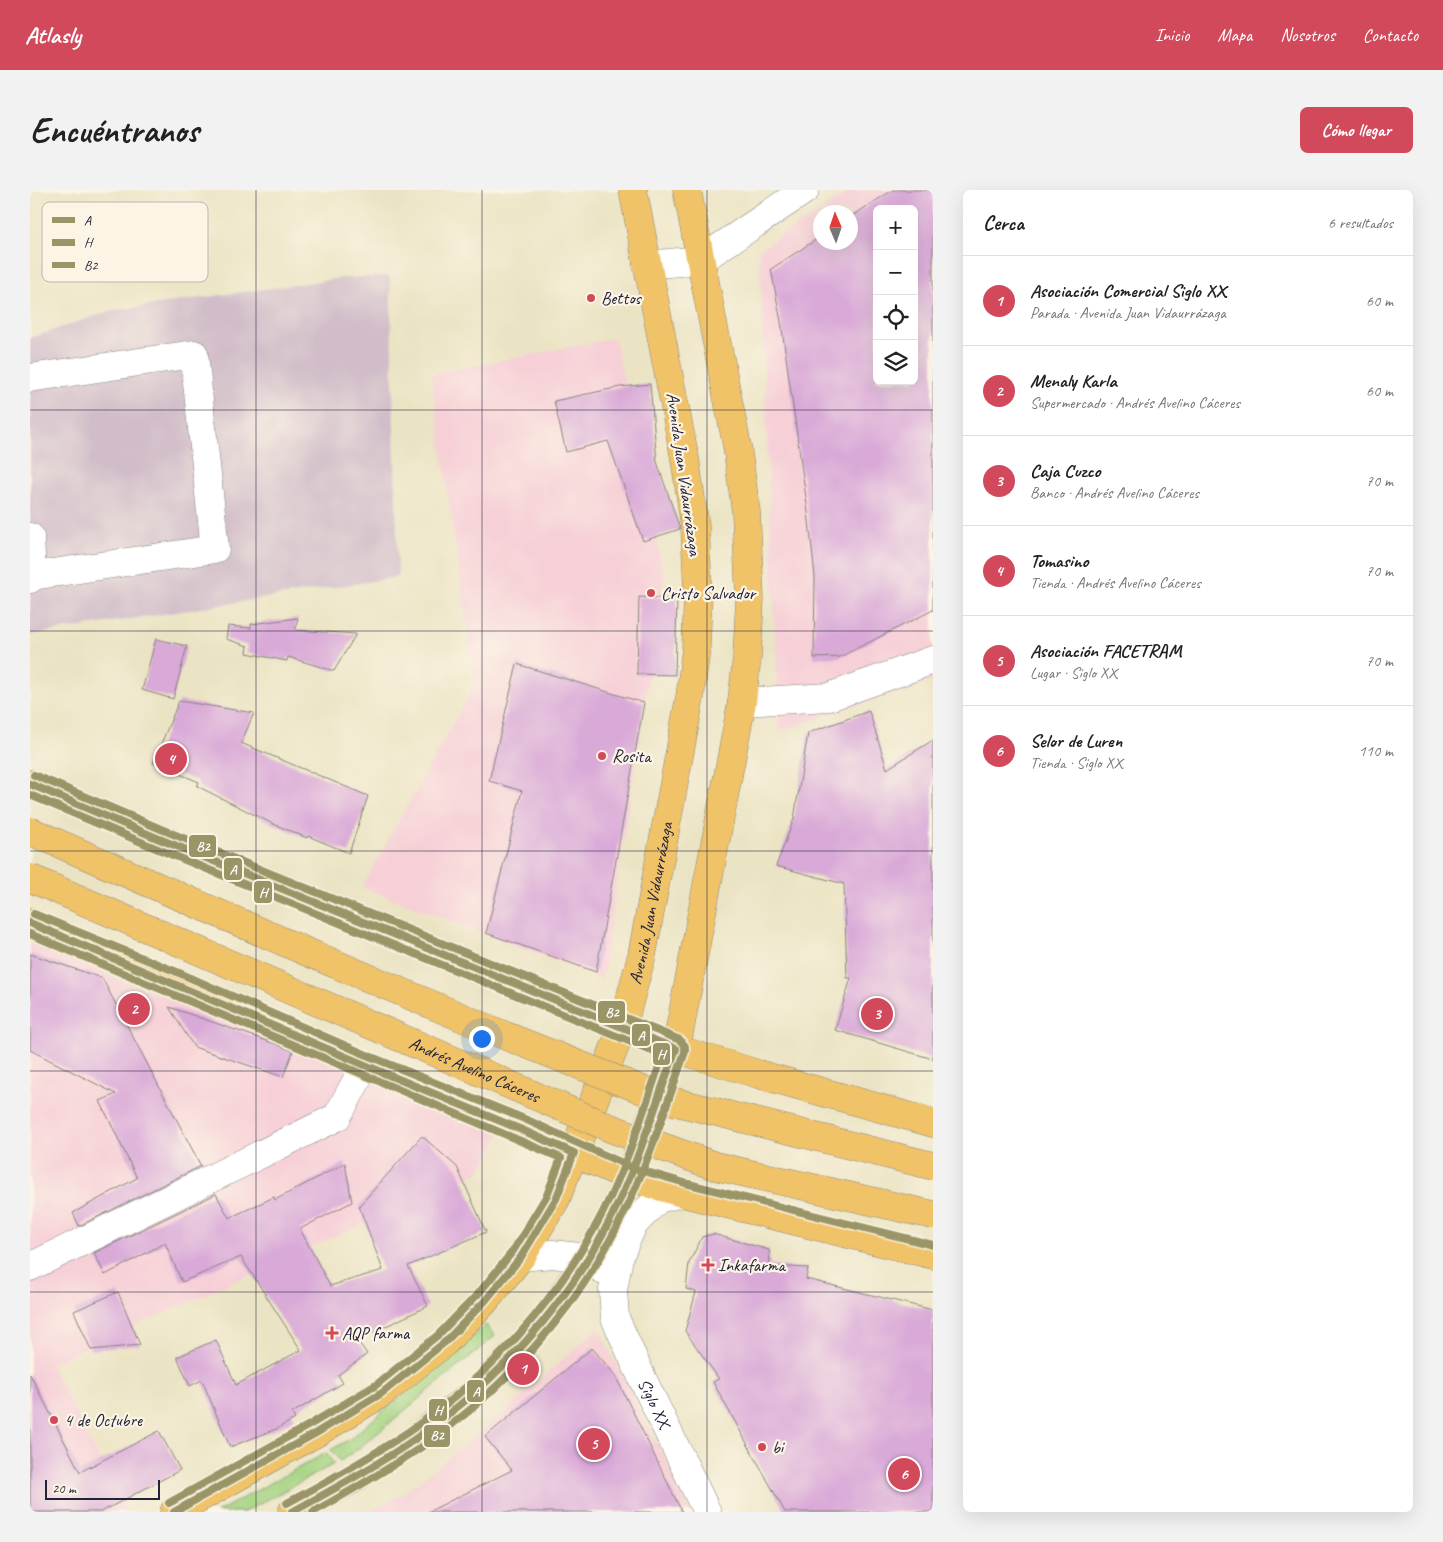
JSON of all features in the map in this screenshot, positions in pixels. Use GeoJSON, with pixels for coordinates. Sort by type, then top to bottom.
{"type":"FeatureCollection","features":[{"type":"Feature","properties":{"kind":"main road","name":"Avenida Juan Vidaurrázaga"},"geometry":{"type":"LineString","coordinates":[[174,1512],[316,1434],[382,1393],[445,1342],[484,1301],[520,1256],[556,1199],[622,1028],[642,955],[690,696],[696,648],[698,592],[695,526],[685,459],[633,190]]}},
{"type":"Feature","properties":{"kind":"main road"},"geometry":{"type":"LineString","coordinates":[[292,1512],[350,1481],[416,1438],[480,1388],[527,1340],[571,1285],[611,1218],[629,1177],[676,1049],[742,702],[747,657],[750,599],[746,512],[737,446],[687,190]]}},
{"type":"Feature","properties":{"kind":"main road"},"geometry":{"type":"LineString","coordinates":[[30,784],[157,838],[676,1049],[933,1123]]}},
{"type":"Feature","properties":{"kind":"main road"},"geometry":{"type":"LineString","coordinates":[[30,831],[307,952],[506,1036],[668,1100],[933,1166]]}},
{"type":"Feature","properties":{"kind":"main road","name":"Andrés Avelino Cáceres"},"geometry":{"type":"LineString","coordinates":[[30,878],[610,1128],[715,1166],[933,1215]]}},
{"type":"Feature","properties":{"kind":"main road"},"geometry":{"type":"LineString","coordinates":[[30,922],[173,981],[365,1065],[524,1129],[629,1177],[682,1193],[933,1255]]}},
{"type":"Feature","properties":{"kind":"street"},"geometry":{"type":"LineString","coordinates":[[647,265],[701,260],[805,190]]}},
{"type":"Feature","properties":{"kind":"street"},"geometry":{"type":"LineString","coordinates":[[30,378],[194,354],[215,549],[31,578],[30,537]]}},
{"type":"Feature","properties":{"kind":"street"},"geometry":{"type":"LineString","coordinates":[[742,702],[829,697],[933,660]]}},
{"type":"Feature","properties":{"kind":"street"},"geometry":{"type":"LineString","coordinates":[[30,1267],[337,1117],[365,1065]]}},
{"type":"Feature","properties":{"kind":"street","name":"Siglo XX"},"geometry":{"type":"LineString","coordinates":[[682,1193],[658,1199],[633,1224],[619,1257],[613,1290],[615,1318],[642,1380],[707,1512]]}},
{"type":"Feature","properties":{"kind":"street"},"geometry":{"type":"LineString","coordinates":[[520,1256],[552,1254],[588,1258]]}},
{"type":"Feature","properties":{"kind":"street","name":"Siglo XX"},"geometry":{"type":"LineString","coordinates":[[588,1258],[604,1270],[613,1290]]}},
{"type":"Feature","properties":{"kind":"shaded area"},"geometry":{"type":"Polygon","coordinates":[[[852,190],[933,190],[933,680],[779,731],[759,250],[813,215],[813,250],[858,250],[858,205],[829,205],[852,190]]]}},
{"type":"Feature","properties":{"kind":"shaded area"},"geometry":{"type":"Polygon","coordinates":[[[390,276],[398,577],[30,635],[30,338],[110,311],[342,278],[390,276]]]}},
{"type":"Feature","properties":{"kind":"shaded area"},"geometry":{"type":"Polygon","coordinates":[[[615,338],[664,576],[602,979],[362,887],[475,684],[431,374],[615,338]]]}},
{"type":"Feature","properties":{"kind":"shaded area"},"geometry":{"type":"Polygon","coordinates":[[[30,944],[504,1129],[479,1172],[50,1364],[127,1512],[30,1512],[30,944]]]}},
{"type":"Feature","properties":{"kind":"shaded area"},"geometry":{"type":"Polygon","coordinates":[[[598,1328],[692,1512],[370,1512],[403,1494],[507,1410],[598,1328]]]}},
{"type":"Feature","properties":{"kind":"green space"},"geometry":{"type":"Polygon","coordinates":[[[486,1325],[495,1336],[358,1449],[340,1461],[331,1450],[351,1438],[486,1325]]]}},
{"type":"Feature","properties":{"kind":"green space"},"geometry":{"type":"Polygon","coordinates":[[[326,1453],[334,1464],[244,1512],[217,1512],[326,1453]]]}},
{"type":"Feature","properties":{"kind":"building"},"geometry":{"type":"Polygon","coordinates":[[[893,190],[933,190],[933,610],[840,657],[814,658],[815,577],[808,512],[781,322],[771,269],[813,242],[813,250],[858,250],[858,212],[893,190]]]}},
{"type":"Feature","properties":{"kind":"building"},"geometry":{"type":"Polygon","coordinates":[[[650,384],[657,462],[680,529],[643,541],[608,441],[566,452],[554,401],[620,387],[650,384]]]}},
{"type":"Feature","properties":{"kind":"building"},"geometry":{"type":"Polygon","coordinates":[[[639,597],[677,599],[675,675],[637,674],[639,597]]]}},
{"type":"Feature","properties":{"kind":"building"},"geometry":{"type":"Polygon","coordinates":[[[298,618],[295,630],[356,634],[334,671],[288,657],[287,661],[247,653],[248,646],[226,639],[228,626],[251,628],[251,624],[298,618]]]}},
{"type":"Feature","properties":{"kind":"building"},"geometry":{"type":"Polygon","coordinates":[[[156,639],[187,646],[173,699],[142,690],[156,639]]]}},
{"type":"Feature","properties":{"kind":"building"},"geometry":{"type":"Polygon","coordinates":[[[517,664],[644,703],[596,972],[486,933],[522,791],[489,781],[517,664]]]}},
{"type":"Feature","properties":{"kind":"building"},"geometry":{"type":"Polygon","coordinates":[[[179,701],[254,713],[241,743],[368,796],[349,853],[271,823],[197,786],[199,782],[153,763],[179,701]]]}},
{"type":"Feature","properties":{"kind":"building"},"geometry":{"type":"Polygon","coordinates":[[[869,711],[887,769],[933,740],[933,1059],[835,1030],[851,978],[847,978],[844,884],[776,866],[794,819],[808,733],[869,711]]]}},
{"type":"Feature","properties":{"kind":"building"},"geometry":{"type":"Polygon","coordinates":[[[30,954],[102,978],[201,1166],[79,1226],[73,1213],[137,1178],[100,1101],[116,1094],[30,1050],[30,954]]]}},
{"type":"Feature","properties":{"kind":"building"},"geometry":{"type":"Polygon","coordinates":[[[169,1007],[293,1051],[283,1077],[194,1047],[169,1007]]]}},
{"type":"Feature","properties":{"kind":"building"},"geometry":{"type":"Polygon","coordinates":[[[422,1136],[457,1167],[486,1232],[408,1266],[428,1306],[357,1340],[367,1354],[338,1375],[343,1383],[292,1413],[295,1419],[276,1429],[230,1447],[202,1380],[190,1386],[177,1357],[216,1340],[236,1385],[301,1350],[241,1257],[182,1282],[165,1243],[105,1275],[94,1253],[216,1194],[229,1218],[274,1197],[275,1200],[345,1163],[352,1202],[300,1229],[330,1286],[383,1270],[359,1206],[422,1136]]]}},
{"type":"Feature","properties":{"kind":"building"},"geometry":{"type":"Polygon","coordinates":[[[713,1234],[769,1250],[770,1266],[808,1268],[806,1279],[933,1310],[933,1512],[785,1512],[713,1382],[719,1379],[685,1331],[696,1292],[686,1289],[689,1263],[702,1237],[713,1234]]]}},
{"type":"Feature","properties":{"kind":"building"},"geometry":{"type":"Polygon","coordinates":[[[118,1292],[140,1345],[91,1350],[74,1311],[118,1292]]]}},
{"type":"Feature","properties":{"kind":"building"},"geometry":{"type":"Polygon","coordinates":[[[592,1348],[615,1375],[682,1512],[428,1512],[512,1470],[485,1437],[592,1348]]]}},
{"type":"Feature","properties":{"kind":"building","name":"4 de Octubre"},"geometry":{"type":"Polygon","coordinates":[[[30,1374],[80,1472],[159,1431],[180,1470],[101,1512],[30,1512],[30,1374]]]}},
{"type":"Feature","properties":{"kind":"transit line","name":"B2"},"geometry":{"type":"LineString","coordinates":[[34,775],[161,829],[680,1040],[685,1046],[685,1052],[663,1116],[630,1201],[602,1255],[559,1318],[508,1375],[451,1426],[394,1465],[313,1512]]}},
{"type":"Feature","properties":{"kind":"transit line","name":"A"},"geometry":{"type":"LineString","coordinates":[[30,784],[157,838],[676,1049],[621,1198],[593,1251],[551,1312],[501,1367],[445,1417],[385,1459],[292,1512]]}},
{"type":"Feature","properties":{"kind":"transit line","name":"H"},"geometry":{"type":"LineString","coordinates":[[30,795],[663,1055],[628,1155],[602,1214],[584,1246],[542,1307],[493,1362],[438,1410],[378,1451],[287,1503]]}},
{"type":"Feature","properties":{"kind":"transit line","name":"B2"},"geometry":{"type":"LineString","coordinates":[[34,914],[177,972],[369,1056],[527,1120],[633,1168],[685,1183],[933,1245]]}},
{"type":"Feature","properties":{"kind":"transit line","name":"A"},"geometry":{"type":"LineString","coordinates":[[30,923],[574,1153],[556,1199],[521,1257],[485,1301],[445,1342],[382,1393],[316,1433],[174,1512]]}},
{"type":"Feature","properties":{"kind":"transit line","name":"H"},"geometry":{"type":"LineString","coordinates":[[30,934],[561,1158],[547,1195],[513,1251],[478,1294],[438,1335],[376,1385],[311,1424],[169,1503]]}},
{"type":"Feature","properties":{"kind":"place","name":"Bettos"},"geometry":{"type":"Point","coordinates":[591,298]}},
{"type":"Feature","properties":{"kind":"place","name":"Cristo Salvador"},"geometry":{"type":"Point","coordinates":[651,593]}},
{"type":"Feature","properties":{"kind":"place","name":"Rosita"},"geometry":{"type":"Point","coordinates":[602,756]}},
{"type":"Feature","properties":{"kind":"place","name":"Tomasino"},"geometry":{"type":"Point","coordinates":[171,759]}},
{"type":"Feature","properties":{"kind":"place","name":"Menaly Karla"},"geometry":{"type":"Point","coordinates":[134,1009]}},
{"type":"Feature","properties":{"kind":"place","name":"Caja Cuzco"},"geometry":{"type":"Point","coordinates":[877,1014]}},
{"type":"Feature","properties":{"kind":"place","name":"Inkafarma"},"geometry":{"type":"Point","coordinates":[708,1265]}},
{"type":"Feature","properties":{"kind":"place","name":"AQP farma"},"geometry":{"type":"Point","coordinates":[332,1333]}},
{"type":"Feature","properties":{"kind":"place","name":"Asociación Comercial Siglo XX"},"geometry":{"type":"Point","coordinates":[523,1369]}},
{"type":"Feature","properties":{"kind":"place","name":"4 de Octubre"},"geometry":{"type":"Point","coordinates":[54,1420]}},
{"type":"Feature","properties":{"kind":"place","name":"Asociación FACETRAM"},"geometry":{"type":"Point","coordinates":[594,1444]}},
{"type":"Feature","properties":{"kind":"place","name":"bi"},"geometry":{"type":"Point","coordinates":[762,1447]}},
{"type":"Feature","properties":{"kind":"place","name":"Selor de Luren"},"geometry":{"type":"Point","coordinates":[904,1474]}}]}
